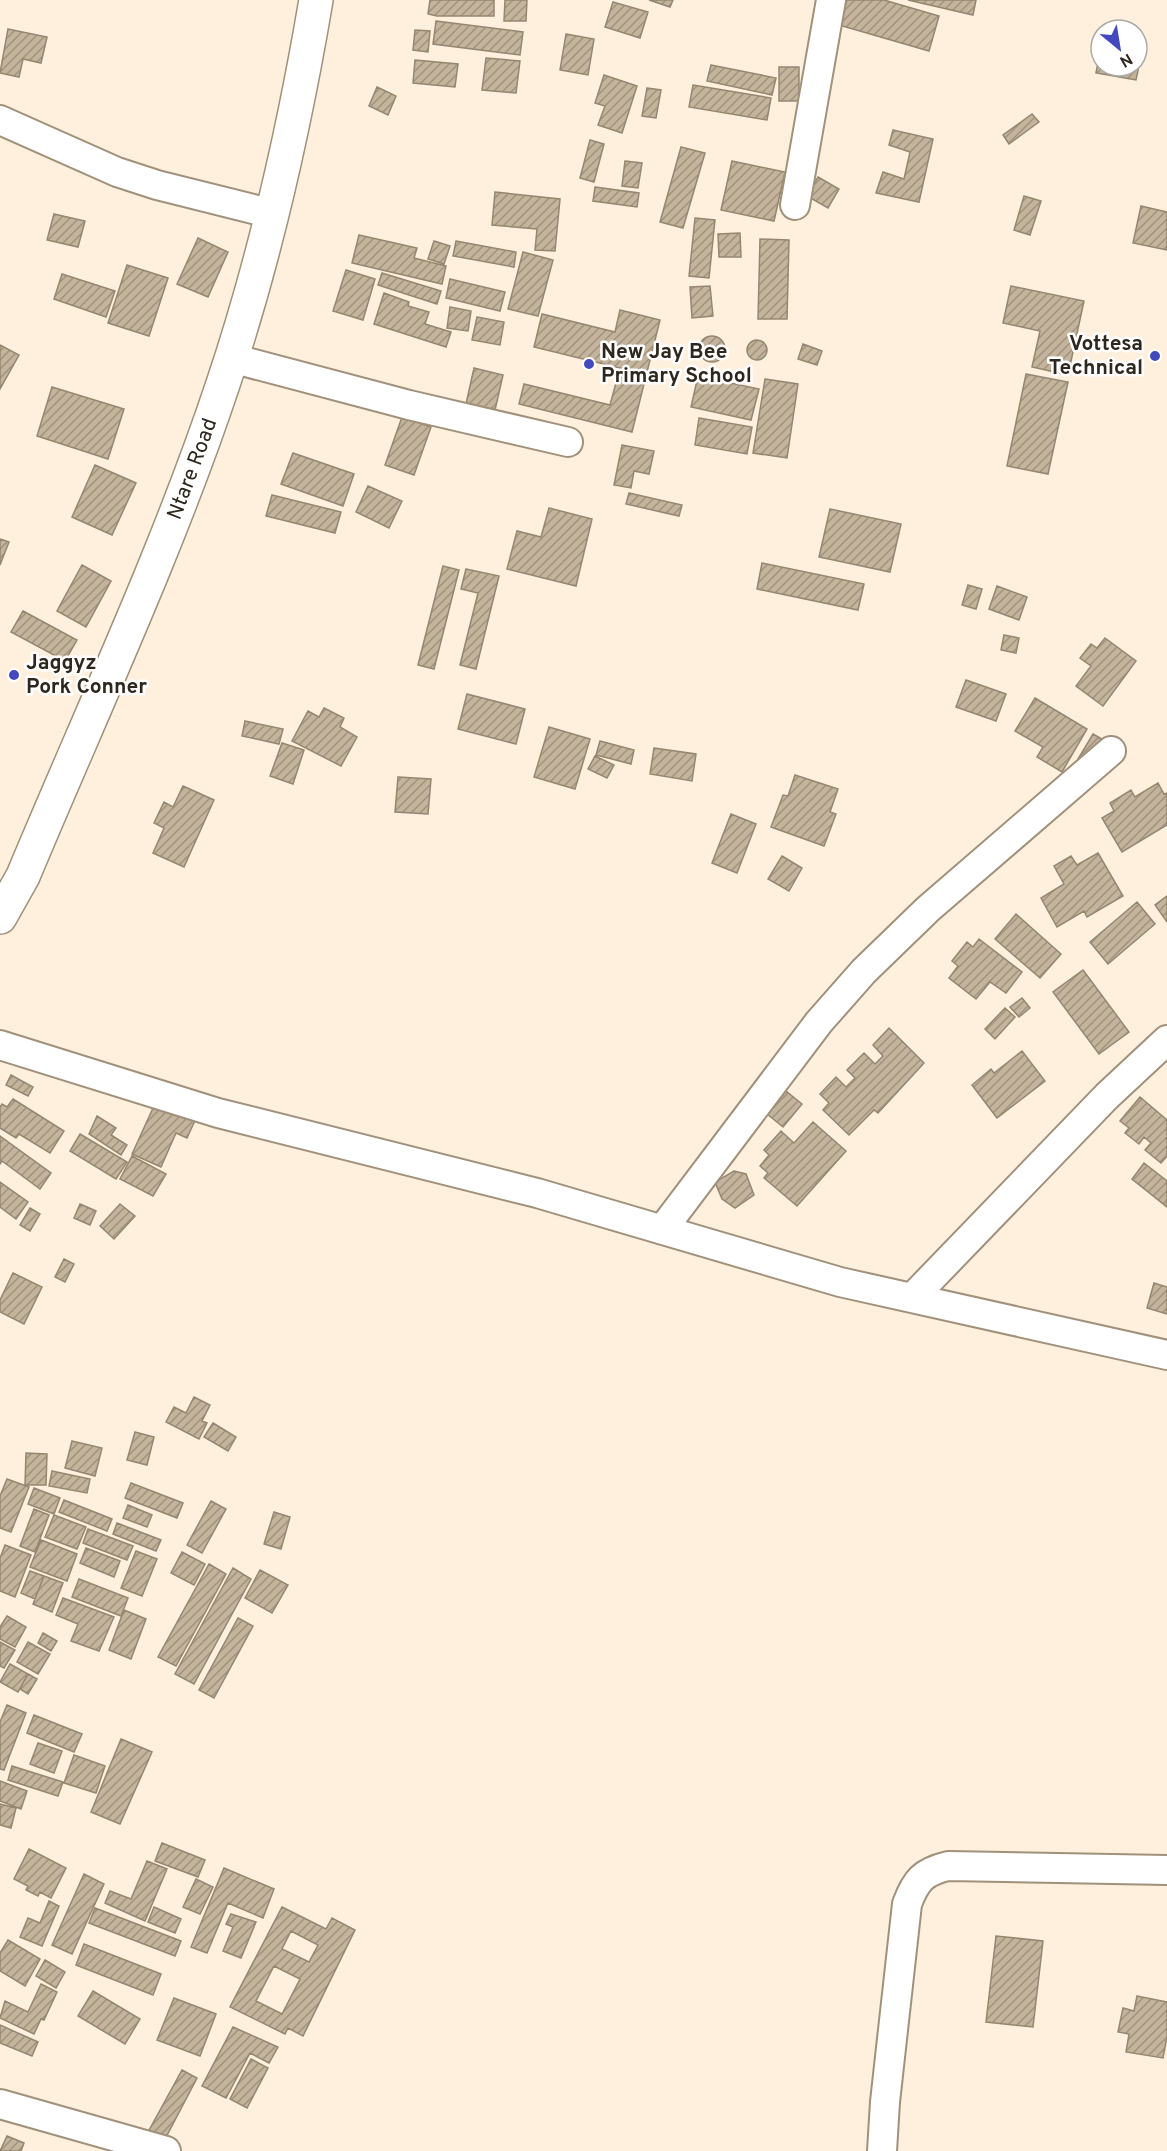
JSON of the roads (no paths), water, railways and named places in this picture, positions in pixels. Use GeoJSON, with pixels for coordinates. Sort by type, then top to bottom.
{"type":"FeatureCollection","features":[{"type":"Feature","properties":{"kind":"main road","name":"Ntare Road"},"geometry":{"type":"LineString","coordinates":[[0,917],[23,876],[160,554],[231,358],[273,214],[299,96],[316,0]]}},
{"type":"Feature","properties":{"kind":"street"},"geometry":{"type":"LineString","coordinates":[[795,205],[831,0]]}},
{"type":"Feature","properties":{"kind":"street"},"geometry":{"type":"LineString","coordinates":[[0,120],[117,172],[168,188],[273,214]]}},
{"type":"Feature","properties":{"kind":"street"},"geometry":{"type":"LineString","coordinates":[[231,358],[409,405],[568,442]]}},
{"type":"Feature","properties":{"kind":"street"},"geometry":{"type":"LineString","coordinates":[[663,1230],[819,1022],[864,971],[928,909],[1111,751]]}},
{"type":"Feature","properties":{"kind":"street"},"geometry":{"type":"LineString","coordinates":[[912,1298],[1107,1096],[1167,1041]]}},
{"type":"Feature","properties":{"kind":"street"},"geometry":{"type":"LineString","coordinates":[[0,1045],[218,1113],[537,1193],[840,1282],[1167,1355]]}},
{"type":"Feature","properties":{"kind":"street"},"geometry":{"type":"LineString","coordinates":[[882,2151],[885,2102],[907,1904],[913,1886],[929,1871],[948,1866],[1167,1870]]}},
{"type":"Feature","properties":{"kind":"street"},"geometry":{"type":"LineString","coordinates":[[0,2104],[166,2151]]}},
{"type":"Feature","properties":{"kind":"place","name":"Vottesa Technical"},"geometry":{"type":"Point","coordinates":[1155,356]}},
{"type":"Feature","properties":{"kind":"place","name":"New Jay Bee Primary School"},"geometry":{"type":"Point","coordinates":[589,364]}},
{"type":"Feature","properties":{"kind":"place","name":"Jaggyz Pork Conner"},"geometry":{"type":"Point","coordinates":[14,675]}}]}
